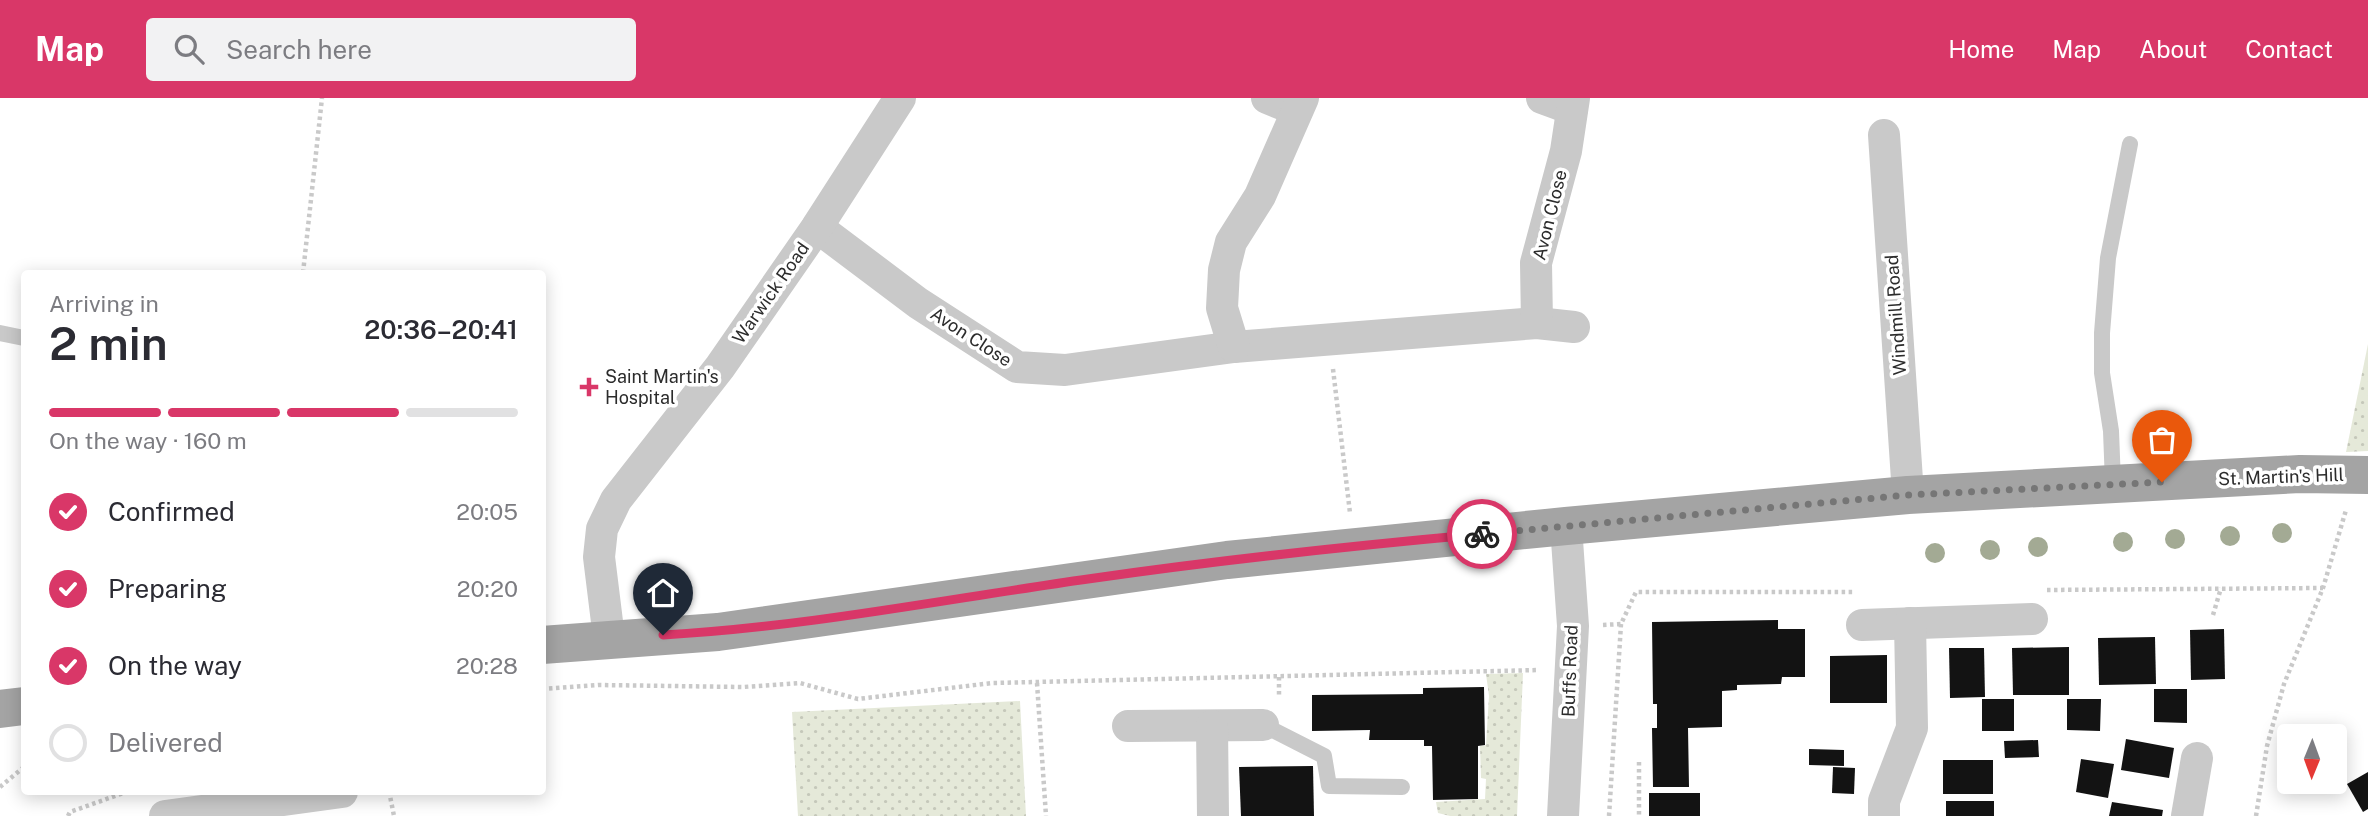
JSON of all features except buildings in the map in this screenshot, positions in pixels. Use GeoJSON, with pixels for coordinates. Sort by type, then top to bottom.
{"type":"FeatureCollection","features":[{"type":"Feature","properties":{"kind":"main road","name":"St. Martin's Hill"},"geometry":{"type":"LineString","coordinates":[[546,645],[718,632],[1227,560],[1566,526],[1908,495],[2300,474],[2368,475]]}},
{"type":"Feature","properties":{"kind":"main road"},"geometry":{"type":"LineString","coordinates":[[0,709],[21,706]]}},
{"type":"Feature","properties":{"kind":"street","name":"Warwick Road"},"geometry":{"type":"LineString","coordinates":[[609,638],[599,557],[602,528],[616,500],[720,367],[817,227],[900,98]]}},
{"type":"Feature","properties":{"kind":"street"},"geometry":{"type":"LineString","coordinates":[[1234,347],[1222,308],[1224,270],[1231,242],[1260,196],[1300,104],[1267,98]]}},
{"type":"Feature","properties":{"kind":"street","name":"Avon Close"},"geometry":{"type":"LineString","coordinates":[[1537,323],[1536,263],[1566,151],[1573,103],[1542,98]]}},
{"type":"Feature","properties":{"kind":"street","name":"Windmill Road"},"geometry":{"type":"LineString","coordinates":[[1884,135],[1908,495]]}},
{"type":"Feature","properties":{"kind":"street","name":"Avon Close"},"geometry":{"type":"LineString","coordinates":[[817,227],[918,303],[1017,367],[1065,370],[1234,347],[1537,323],[1574,327]]}},
{"type":"Feature","properties":{"kind":"street","name":"Buffs Road"},"geometry":{"type":"LineString","coordinates":[[1563,816],[1573,626],[1566,526]]}},
{"type":"Feature","properties":{"kind":"street"},"geometry":{"type":"LineString","coordinates":[[1862,625],[2032,619]]}},
{"type":"Feature","properties":{"kind":"street"},"geometry":{"type":"LineString","coordinates":[[1884,816],[1884,801],[1912,728],[1910,623]]}},
{"type":"Feature","properties":{"kind":"street"},"geometry":{"type":"LineString","coordinates":[[1128,726],[1263,726]]}},
{"type":"Feature","properties":{"kind":"street"},"geometry":{"type":"LineString","coordinates":[[1212,726],[1213,816]]}},
{"type":"Feature","properties":{"kind":"street"},"geometry":{"type":"LineString","coordinates":[[2187,816],[2197,758]]}},
{"type":"Feature","properties":{"kind":"street"},"geometry":{"type":"LineString","coordinates":[[164,816],[320,795]]}},
{"type":"Feature","properties":{"kind":"lane"},"geometry":{"type":"LineString","coordinates":[[2113,486],[2111,431],[2102,373],[2102,333],[2108,258],[2130,144]]}},
{"type":"Feature","properties":{"kind":"lane"},"geometry":{"type":"LineString","coordinates":[[0,333],[21,337]]}},
{"type":"Feature","properties":{"kind":"lane"},"geometry":{"type":"LineString","coordinates":[[1263,726],[1324,756],[1329,786],[1402,787]]}},
{"type":"Feature","properties":{"kind":"path"},"geometry":{"type":"LineString","coordinates":[[303,270],[322,98]]}},
{"type":"Feature","properties":{"kind":"path"},"geometry":{"type":"LineString","coordinates":[[1329,339],[1354,546]]}},
{"type":"Feature","properties":{"kind":"path"},"geometry":{"type":"LineString","coordinates":[[2256,816],[2267,746],[2284,684],[2323,588],[2346,508],[2335,508]]}},
{"type":"Feature","properties":{"kind":"path"},"geometry":{"type":"LineString","coordinates":[[2213,615],[2221,588]]}},
{"type":"Feature","properties":{"kind":"path"},"geometry":{"type":"LineString","coordinates":[[1609,816],[1621,624]]}},
{"type":"Feature","properties":{"kind":"path"},"geometry":{"type":"LineString","coordinates":[[546,689],[599,685],[743,687],[800,682],[858,699],[992,683],[1570,670]]}},
{"type":"Feature","properties":{"kind":"path"},"geometry":{"type":"LineString","coordinates":[[1037,683],[1046,816]]}},
{"type":"Feature","properties":{"kind":"path"},"geometry":{"type":"LineString","coordinates":[[1639,762],[1639,816]]}},
{"type":"Feature","properties":{"kind":"path"},"geometry":{"type":"LineString","coordinates":[[0,787],[21,770]]}},
{"type":"Feature","properties":{"kind":"path"},"geometry":{"type":"LineString","coordinates":[[68,816],[70,812],[118,795]]}},
{"type":"Feature","properties":{"kind":"path"},"geometry":{"type":"LineString","coordinates":[[390,795],[394,816]]}},
{"type":"Feature","properties":{"kind":"green space"},"geometry":{"type":"Polygon","coordinates":[[[2368,344],[2368,451],[2346,452],[2368,344]]]}},
{"type":"Feature","properties":{"kind":"green space"},"geometry":{"type":"Polygon","coordinates":[[[1523,673],[1517,816],[1450,816],[1438,813],[1436,802],[1485,799],[1486,779],[1481,778],[1480,746],[1486,745],[1489,696],[1486,674],[1523,673]]]}},
{"type":"Feature","properties":{"kind":"green space"},"geometry":{"type":"Polygon","coordinates":[[[1020,701],[1026,816],[798,816],[792,712],[1020,701]]]}},
{"type":"Feature","properties":{"kind":"way so far"},"geometry":{"type":"LineString","coordinates":[[1482,534],[1908,495],[2162,482]]}},
{"type":"Feature","properties":{"kind":"place","name":"Saint Martin's Hospital"},"geometry":{"type":"Point","coordinates":[589,387]}},
{"type":"Feature","properties":{"kind":"route"},"geometry":{"type":"LineString","coordinates":[[663,635],[718,632],[868,613],[1227,560],[1482,534]]}}]}
